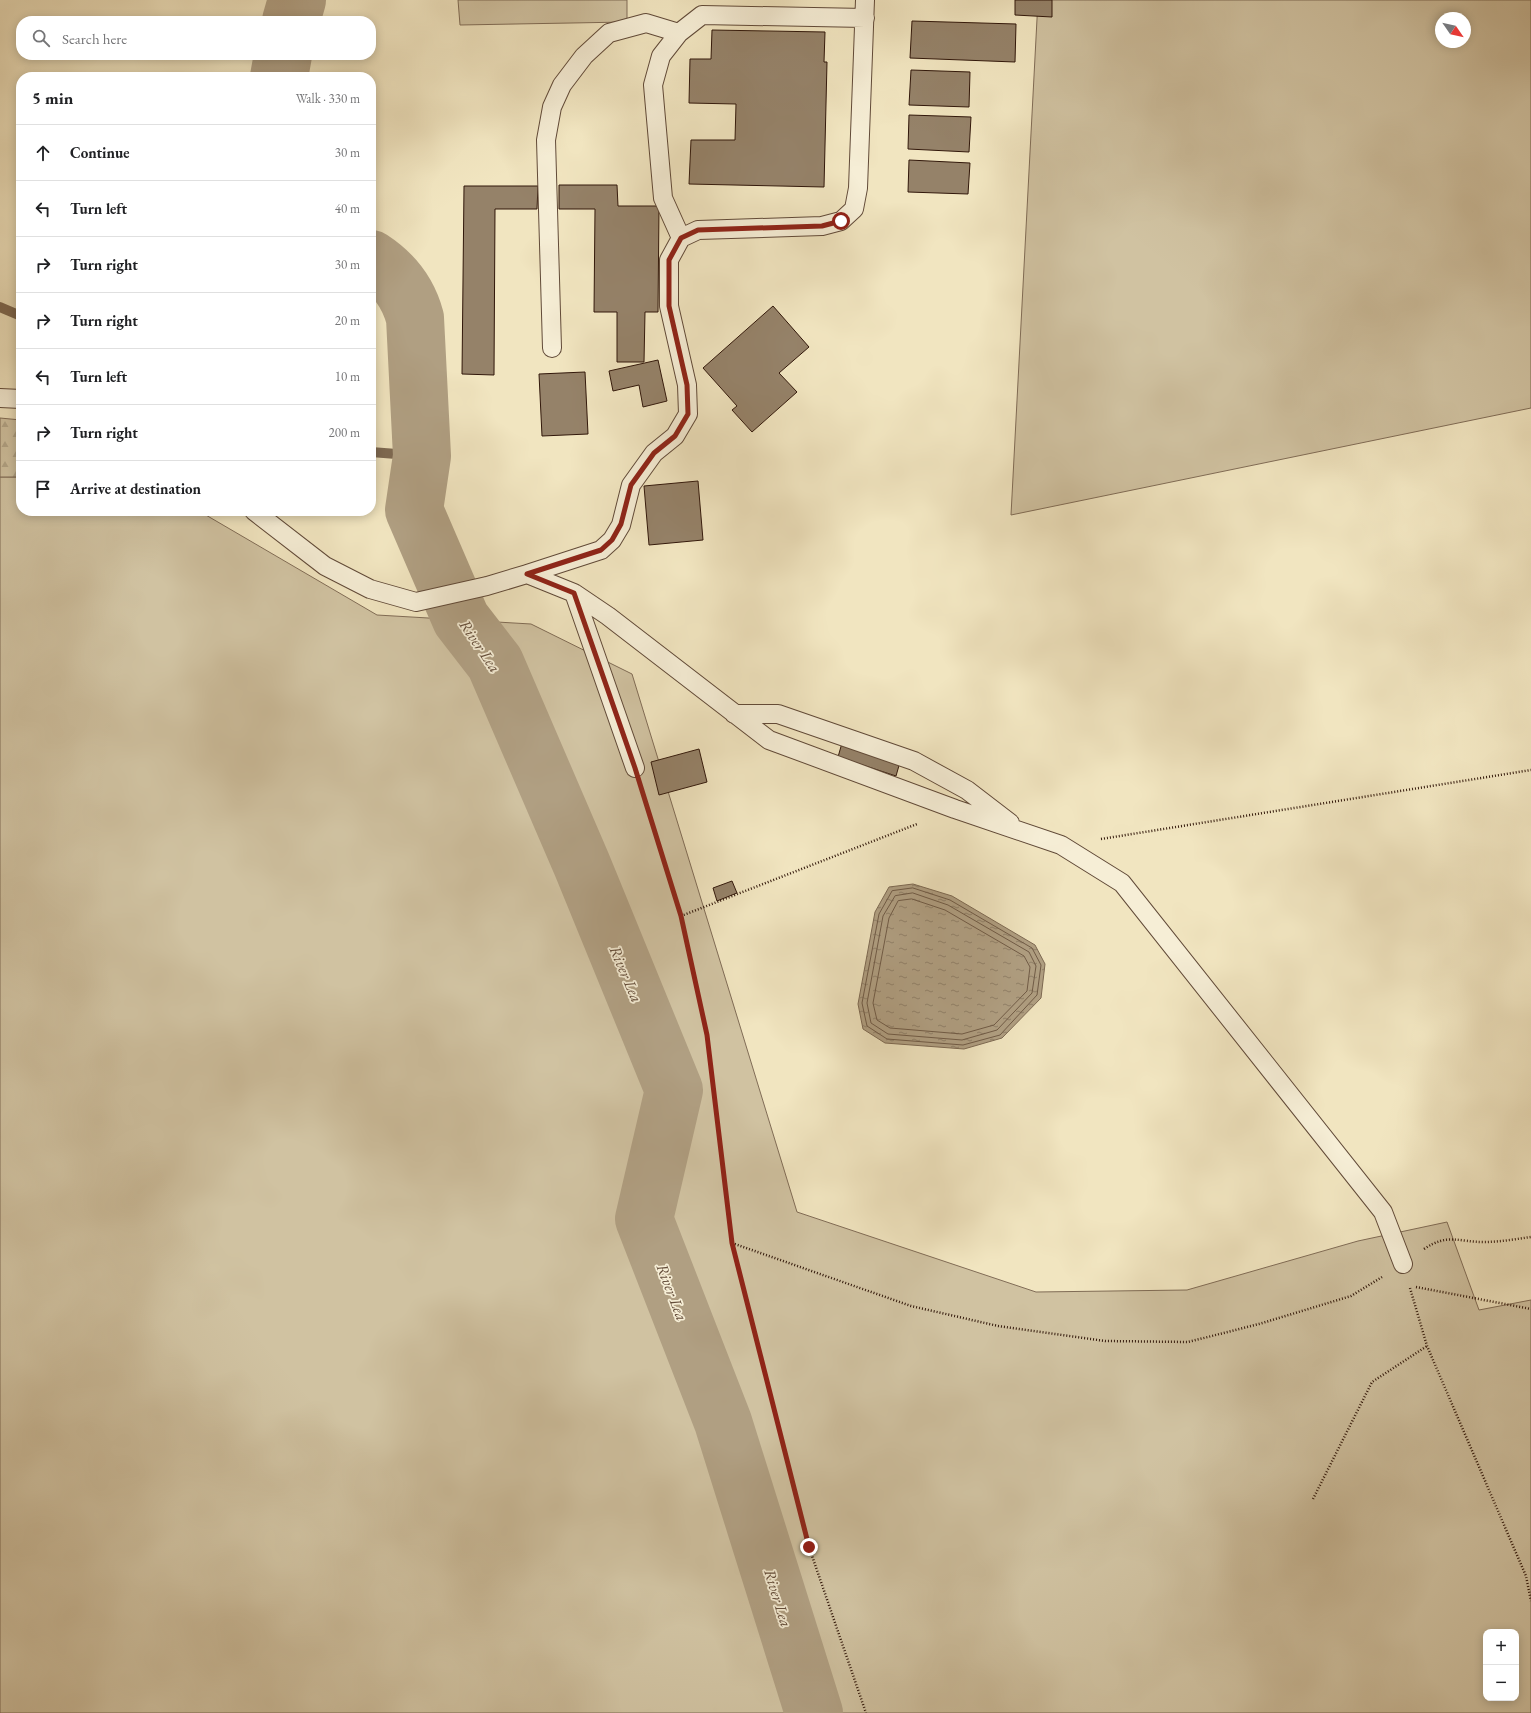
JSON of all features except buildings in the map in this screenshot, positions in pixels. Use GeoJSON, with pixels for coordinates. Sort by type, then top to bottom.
{"type":"FeatureCollection","features":[{"type":"Feature","properties":{"kind":"lane"},"geometry":{"type":"LineString","coordinates":[[260,516],[325,566],[370,589],[416,602],[487,586],[601,550],[612,540],[621,524],[631,485],[654,453],[675,436],[688,414],[687,385],[669,306],[669,260],[681,238],[698,230],[822,226],[841,221],[854,209],[858,188],[866,0]]}},
{"type":"Feature","properties":{"kind":"lane"},"geometry":{"type":"LineString","coordinates":[[681,238],[664,198],[653,85],[661,56],[679,33],[702,15],[865,18]]}},
{"type":"Feature","properties":{"kind":"lane"},"geometry":{"type":"LineString","coordinates":[[552,348],[546,140],[552,107],[562,85],[584,56],[608,33],[646,23],[679,33]]}},
{"type":"Feature","properties":{"kind":"lane"},"geometry":{"type":"LineString","coordinates":[[0,398],[16,399]]}},
{"type":"Feature","properties":{"kind":"lane"},"geometry":{"type":"LineString","coordinates":[[527,574],[574,593],[608,616],[769,740],[955,809],[1061,845],[1122,883],[1383,1212],[1403,1264]]}},
{"type":"Feature","properties":{"kind":"lane"},"geometry":{"type":"LineString","coordinates":[[574,593],[635,768]]}},
{"type":"Feature","properties":{"kind":"lane"},"geometry":{"type":"LineString","coordinates":[[734,714],[778,714],[914,761],[967,790],[1020,831]]}},
{"type":"Feature","properties":{"kind":"path"},"geometry":{"type":"LineString","coordinates":[[635,768],[681,916],[707,1035],[732,1243],[809,1547],[866,1713]]}},
{"type":"Feature","properties":{"kind":"path"},"geometry":{"type":"LineString","coordinates":[[1061,845],[1531,770]]}},
{"type":"Feature","properties":{"kind":"path"},"geometry":{"type":"LineString","coordinates":[[681,916],[955,809]]}},
{"type":"Feature","properties":{"kind":"path"},"geometry":{"type":"LineString","coordinates":[[732,1243],[911,1306],[998,1326],[1105,1341],[1188,1342],[1258,1324],[1351,1296],[1434,1243],[1444,1239],[1485,1242],[1531,1237]]}},
{"type":"Feature","properties":{"kind":"path"},"geometry":{"type":"LineString","coordinates":[[1531,1309],[1410,1286],[1427,1346],[1526,1576],[1531,1601]]}},
{"type":"Feature","properties":{"kind":"path"},"geometry":{"type":"LineString","coordinates":[[1313,1499],[1372,1382],[1427,1346]]}},
{"type":"Feature","properties":{"kind":"green space"},"geometry":{"type":"Polygon","coordinates":[[[458,0],[627,0],[627,22],[460,25],[458,0]]]}},
{"type":"Feature","properties":{"kind":"green space"},"geometry":{"type":"Polygon","coordinates":[[[1038,0],[1531,0],[1531,408],[1011,515],[1038,0]]]}},
{"type":"Feature","properties":{"kind":"green space"},"geometry":{"type":"Polygon","coordinates":[[[0,418],[16,420],[16,477],[0,477],[0,418]]]}},
{"type":"Feature","properties":{"kind":"green space"},"geometry":{"type":"Polygon","coordinates":[[[0,477],[16,477],[16,516],[208,516],[377,615],[531,624],[632,674],[797,1212],[1036,1292],[1187,1290],[1358,1241],[1447,1222],[1479,1310],[1531,1300],[1531,1713],[0,1713],[0,477]]]}},
{"type":"Feature","properties":{"kind":"water"},"geometry":{"type":"Polygon","coordinates":[[[913,884],[952,896],[1035,945],[1045,964],[1041,998],[1002,1038],[964,1049],[885,1043],[863,1029],[858,1004],[875,912],[889,887],[913,884]]]}},
{"type":"Feature","properties":{"kind":"waterway","name":"River Lea"},"geometry":{"type":"LineString","coordinates":[[292,16],[297,0]]}},
{"type":"Feature","properties":{"kind":"waterway","name":"River Lea"},"geometry":{"type":"LineString","coordinates":[[280,72],[282,60]]}},
{"type":"Feature","properties":{"kind":"waterway","name":"River Lea"},"geometry":{"type":"LineString","coordinates":[[376,263],[387,271],[399,284],[408,300],[415,318],[422,456],[414,510],[461,619],[495,663],[582,865],[674,1090],[644,1219],[723,1422],[814,1713]]}},
{"type":"Feature","properties":{"kind":"waterway"},"geometry":{"type":"LineString","coordinates":[[0,307],[16,314]]}},
{"type":"Feature","properties":{"kind":"waterway"},"geometry":{"type":"LineString","coordinates":[[376,452],[422,456]]}},
{"type":"Feature","properties":{"kind":"route"},"geometry":{"type":"LineString","coordinates":[[809,1547],[732,1243],[707,1035],[681,916],[635,768],[574,593],[527,574],[601,550],[612,540],[621,524],[631,485],[654,453],[675,436],[688,414],[687,385],[669,306],[669,260],[681,238],[698,230],[822,226],[841,221]]}}]}
